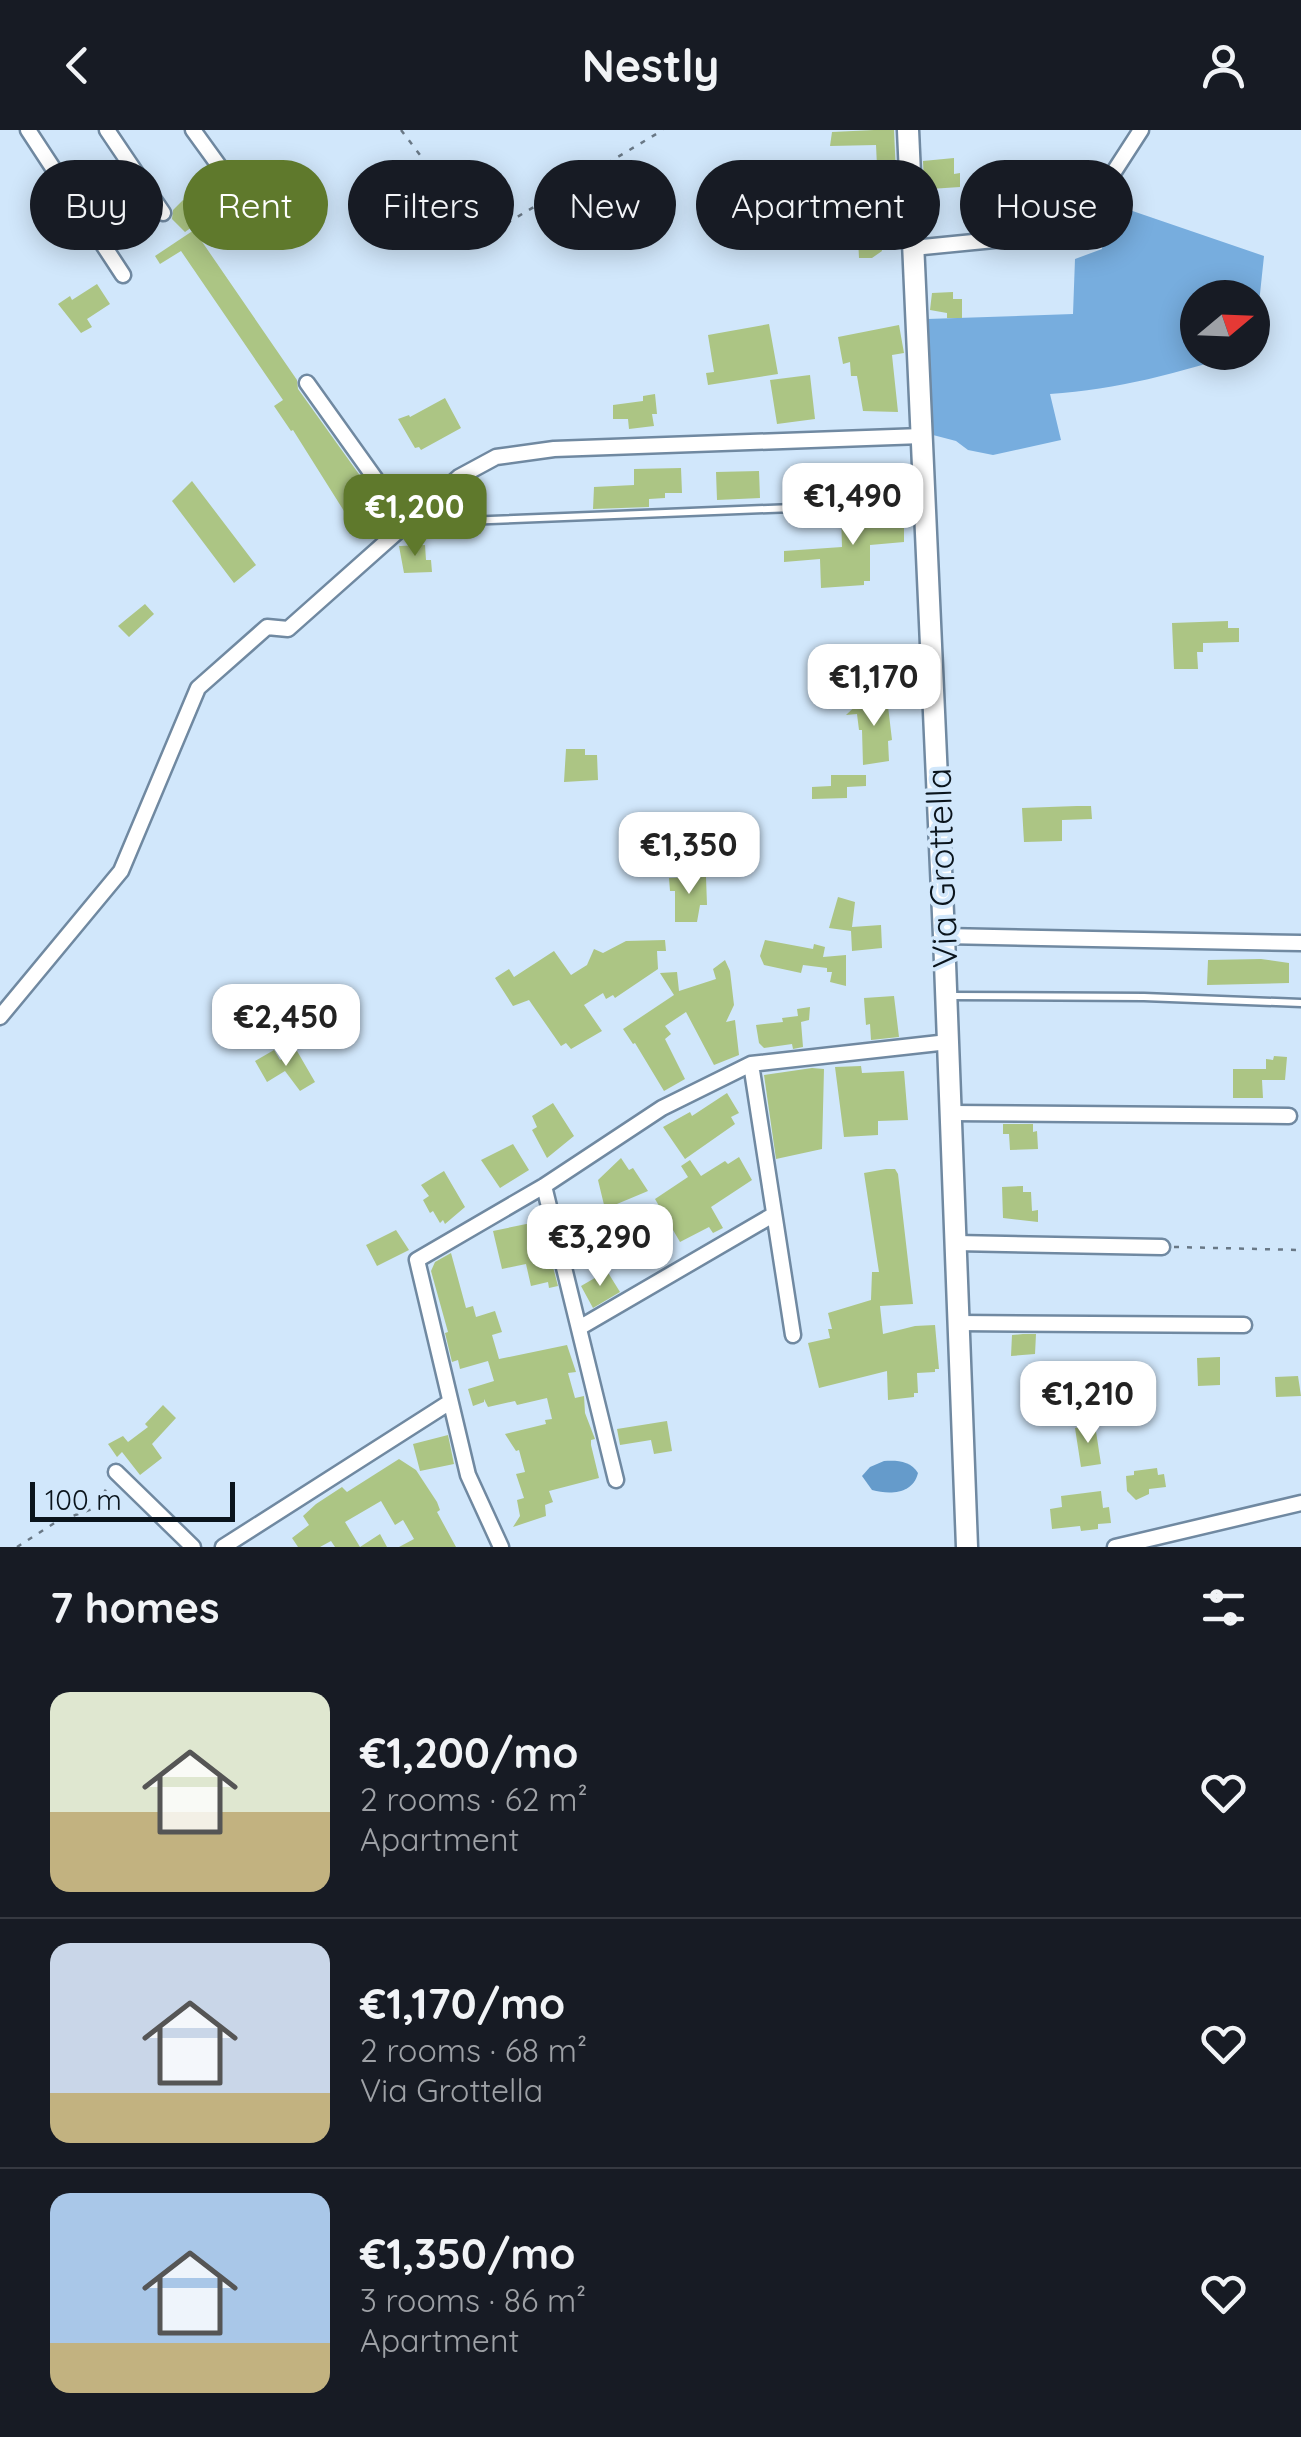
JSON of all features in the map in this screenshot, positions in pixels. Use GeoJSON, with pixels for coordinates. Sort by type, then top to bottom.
{"type":"FeatureCollection","features":[{"type":"Feature","properties":{"kind":"street"},"geometry":{"type":"LineString","coordinates":[[28,130],[123,275]]}},
{"type":"Feature","properties":{"kind":"street"},"geometry":{"type":"LineString","coordinates":[[107,130],[127,160]]}},
{"type":"Feature","properties":{"kind":"street"},"geometry":{"type":"LineString","coordinates":[[194,130],[215,160]]}},
{"type":"Feature","properties":{"kind":"street","name":"Via Grottella"},"geometry":{"type":"LineString","coordinates":[[908,130],[909,160]]}},
{"type":"Feature","properties":{"kind":"street"},"geometry":{"type":"LineString","coordinates":[[940,245],[1074,232],[1141,130]]}},
{"type":"Feature","properties":{"kind":"street","name":"Via Grottella"},"geometry":{"type":"LineString","coordinates":[[913,250],[967,1547]]}},
{"type":"Feature","properties":{"kind":"street"},"geometry":{"type":"LineString","coordinates":[[307,382],[406,523]]}},
{"type":"Feature","properties":{"kind":"street"},"geometry":{"type":"LineString","coordinates":[[0,1017],[121,872],[198,688],[267,628],[288,629],[458,478],[496,457],[554,448],[922,436]]}},
{"type":"Feature","properties":{"kind":"street"},"geometry":{"type":"LineString","coordinates":[[944,936],[1301,943]]}},
{"type":"Feature","properties":{"kind":"street"},"geometry":{"type":"LineString","coordinates":[[501,1547],[468,1475],[417,1260],[544,1186],[662,1108],[751,1064],[948,1042]]}},
{"type":"Feature","properties":{"kind":"street"},"geometry":{"type":"LineString","coordinates":[[751,1064],[793,1334]]}},
{"type":"Feature","properties":{"kind":"street"},"geometry":{"type":"LineString","coordinates":[[951,1112],[1289,1116]]}},
{"type":"Feature","properties":{"kind":"street"},"geometry":{"type":"LineString","coordinates":[[544,1186],[616,1480]]}},
{"type":"Feature","properties":{"kind":"street"},"geometry":{"type":"LineString","coordinates":[[579,1328],[773,1215]]}},
{"type":"Feature","properties":{"kind":"street"},"geometry":{"type":"LineString","coordinates":[[956,1243],[1162,1247]]}},
{"type":"Feature","properties":{"kind":"street"},"geometry":{"type":"LineString","coordinates":[[958,1324],[1244,1326]]}},
{"type":"Feature","properties":{"kind":"street"},"geometry":{"type":"LineString","coordinates":[[223,1547],[450,1402]]}},
{"type":"Feature","properties":{"kind":"street"},"geometry":{"type":"LineString","coordinates":[[116,1472],[193,1547]]}},
{"type":"Feature","properties":{"kind":"street"},"geometry":{"type":"LineString","coordinates":[[1115,1547],[1301,1503]]}},
{"type":"Feature","properties":{"kind":"lane"},"geometry":{"type":"LineString","coordinates":[[406,523],[925,503]]}},
{"type":"Feature","properties":{"kind":"lane"},"geometry":{"type":"LineString","coordinates":[[946,996],[1301,1002]]}},
{"type":"Feature","properties":{"kind":"path"},"geometry":{"type":"LineString","coordinates":[[400,130],[472,222],[481,230],[492,232],[663,130]]}},
{"type":"Feature","properties":{"kind":"path"},"geometry":{"type":"LineString","coordinates":[[1162,1247],[1301,1250]]}},
{"type":"Feature","properties":{"kind":"path"},"geometry":{"type":"LineString","coordinates":[[17,1547],[56,1522],[95,1508],[116,1472]]}},
{"type":"Feature","properties":{"kind":"shaded area"},"geometry":{"type":"Polygon","coordinates":[[[1133,211],[1264,256],[1261,280],[1180,280],[1183,370],[1124,384],[1050,394],[1061,440],[993,455],[968,450],[956,441],[933,435],[927,319],[1073,314],[1075,259],[1099,250],[1133,250],[1133,211]]]}},
{"type":"Feature","properties":{"kind":"shaded area"},"geometry":{"type":"Polygon","coordinates":[[[884,1461],[912,1466],[918,1473],[915,1480],[900,1491],[872,1490],[862,1476],[884,1461]]]}},
{"type":"Feature","properties":{"kind":"building"},"geometry":{"type":"Polygon","coordinates":[[[894,130],[895,160],[877,160],[876,145],[830,146],[832,132],[894,130]]]}},
{"type":"Feature","properties":{"kind":"building"},"geometry":{"type":"Polygon","coordinates":[[[954,158],[954,174],[960,173],[960,187],[940,188],[940,160],[933,160],[954,158]]]}},
{"type":"Feature","properties":{"kind":"building"},"geometry":{"type":"Polygon","coordinates":[[[183,200],[183,230],[172,219],[173,210],[183,200]]]}},
{"type":"Feature","properties":{"kind":"building"},"geometry":{"type":"Polygon","coordinates":[[[183,237],[183,250],[208,250],[297,380],[298,389],[371,491],[353,502],[358,513],[349,519],[274,406],[283,400],[181,251],[160,264],[155,256],[183,237]]]}},
{"type":"Feature","properties":{"kind":"building"},"geometry":{"type":"Polygon","coordinates":[[[859,250],[882,250],[872,258],[859,258],[859,250]]]}},
{"type":"Feature","properties":{"kind":"building"},"geometry":{"type":"Polygon","coordinates":[[[97,284],[110,304],[87,319],[92,327],[81,333],[58,304],[97,284]]]}},
{"type":"Feature","properties":{"kind":"building"},"geometry":{"type":"Polygon","coordinates":[[[953,292],[953,299],[962,299],[962,318],[947,318],[947,313],[930,310],[932,293],[953,292]]]}},
{"type":"Feature","properties":{"kind":"building"},"geometry":{"type":"Polygon","coordinates":[[[769,324],[778,374],[708,385],[706,373],[714,372],[708,335],[769,324]]]}},
{"type":"Feature","properties":{"kind":"building"},"geometry":{"type":"Polygon","coordinates":[[[899,325],[904,353],[892,355],[898,412],[863,411],[857,376],[851,376],[850,362],[843,364],[838,337],[899,325]]]}},
{"type":"Feature","properties":{"kind":"building"},"geometry":{"type":"Polygon","coordinates":[[[810,375],[815,419],[777,424],[770,380],[810,375]]]}},
{"type":"Feature","properties":{"kind":"building"},"geometry":{"type":"Polygon","coordinates":[[[655,394],[654,426],[629,429],[628,419],[613,419],[613,405],[643,401],[643,396],[655,394]]]}},
{"type":"Feature","properties":{"kind":"building"},"geometry":{"type":"Polygon","coordinates":[[[445,398],[461,428],[421,450],[415,448],[398,419],[410,417],[445,398]]]}},
{"type":"Feature","properties":{"kind":"building"},"geometry":{"type":"Polygon","coordinates":[[[681,468],[682,493],[665,493],[665,498],[649,499],[649,507],[593,509],[594,487],[634,485],[634,469],[681,468]]]}},
{"type":"Feature","properties":{"kind":"building"},"geometry":{"type":"Polygon","coordinates":[[[878,469],[879,498],[832,500],[831,479],[860,478],[860,470],[878,469]]]}},
{"type":"Feature","properties":{"kind":"building"},"geometry":{"type":"Polygon","coordinates":[[[759,471],[760,498],[717,500],[716,472],[759,471]]]}},
{"type":"Feature","properties":{"kind":"building"},"geometry":{"type":"Polygon","coordinates":[[[192,481],[256,565],[234,583],[172,501],[192,481]]]}},
{"type":"Feature","properties":{"kind":"building"},"geometry":{"type":"Polygon","coordinates":[[[890,511],[891,518],[904,516],[904,542],[870,545],[870,581],[864,581],[864,585],[821,588],[820,559],[784,562],[784,551],[842,547],[841,513],[890,511]]]}},
{"type":"Feature","properties":{"kind":"building"},"geometry":{"type":"Polygon","coordinates":[[[425,545],[432,572],[404,573],[399,546],[425,545]]]}},
{"type":"Feature","properties":{"kind":"building"},"geometry":{"type":"Polygon","coordinates":[[[145,604],[154,614],[129,637],[118,626],[145,604]]]}},
{"type":"Feature","properties":{"kind":"building"},"geometry":{"type":"Polygon","coordinates":[[[1228,621],[1228,628],[1239,628],[1239,642],[1203,643],[1203,652],[1197,652],[1198,669],[1174,669],[1172,623],[1228,621]]]}},
{"type":"Feature","properties":{"kind":"building"},"geometry":{"type":"Polygon","coordinates":[[[887,698],[892,740],[888,741],[889,761],[863,765],[862,730],[857,714],[846,715],[863,699],[887,698]]]}},
{"type":"Feature","properties":{"kind":"building"},"geometry":{"type":"Polygon","coordinates":[[[566,749],[585,749],[585,755],[597,755],[598,780],[564,782],[566,749]]]}},
{"type":"Feature","properties":{"kind":"building"},"geometry":{"type":"Polygon","coordinates":[[[831,775],[866,775],[866,786],[847,787],[847,798],[812,799],[812,787],[831,786],[831,775]]]}},
{"type":"Feature","properties":{"kind":"building"},"geometry":{"type":"Polygon","coordinates":[[[1091,806],[1092,819],[1062,820],[1062,841],[1024,842],[1022,808],[1091,806]]]}},
{"type":"Feature","properties":{"kind":"building"},"geometry":{"type":"Polygon","coordinates":[[[706,877],[707,905],[700,905],[697,922],[675,922],[675,891],[670,891],[669,878],[706,877]]]}},
{"type":"Feature","properties":{"kind":"building"},"geometry":{"type":"Polygon","coordinates":[[[838,897],[855,902],[852,927],[881,925],[882,948],[852,951],[851,931],[829,928],[838,897]]]}},
{"type":"Feature","properties":{"kind":"building"},"geometry":{"type":"Polygon","coordinates":[[[665,940],[666,951],[657,951],[658,969],[615,998],[613,995],[606,999],[603,993],[584,1005],[602,1031],[571,1049],[566,1043],[561,1046],[529,1000],[513,1006],[495,978],[509,969],[514,977],[554,951],[571,975],[587,965],[594,949],[603,953],[626,941],[665,940]]]}},
{"type":"Feature","properties":{"kind":"building"},"geometry":{"type":"Polygon","coordinates":[[[765,940],[813,949],[814,944],[825,947],[823,957],[846,955],[846,986],[830,982],[832,972],[827,972],[827,968],[803,965],[801,973],[764,965],[760,956],[765,940]]]}},
{"type":"Feature","properties":{"kind":"building"},"geometry":{"type":"Polygon","coordinates":[[[725,960],[734,1005],[726,1022],[735,1020],[739,1055],[714,1065],[686,1012],[665,1026],[671,1034],[665,1039],[685,1079],[664,1091],[623,1029],[674,995],[660,973],[677,972],[679,991],[716,979],[713,969],[725,960]]]}},
{"type":"Feature","properties":{"kind":"building"},"geometry":{"type":"Polygon","coordinates":[[[1208,960],[1289,963],[1289,983],[1207,985],[1208,960]]]}},
{"type":"Feature","properties":{"kind":"building"},"geometry":{"type":"Polygon","coordinates":[[[894,996],[899,1037],[871,1040],[864,998],[894,996]]]}},
{"type":"Feature","properties":{"kind":"building"},"geometry":{"type":"Polygon","coordinates":[[[810,1007],[809,1020],[801,1022],[803,1047],[793,1049],[792,1044],[764,1048],[759,1043],[756,1025],[783,1022],[782,1018],[798,1016],[797,1009],[810,1007]]]}},
{"type":"Feature","properties":{"kind":"building"},"geometry":{"type":"Polygon","coordinates":[[[274,1050],[280,1060],[297,1051],[315,1082],[300,1091],[285,1071],[267,1082],[255,1061],[274,1050]]]}},
{"type":"Feature","properties":{"kind":"building"},"geometry":{"type":"Polygon","coordinates":[[[1274,1056],[1287,1057],[1285,1080],[1262,1080],[1263,1098],[1233,1098],[1233,1069],[1266,1069],[1266,1059],[1273,1060],[1274,1056]]]}},
{"type":"Feature","properties":{"kind":"building"},"geometry":{"type":"Polygon","coordinates":[[[861,1066],[862,1073],[904,1071],[908,1120],[878,1121],[878,1135],[844,1137],[835,1067],[861,1066]]]}},
{"type":"Feature","properties":{"kind":"building"},"geometry":{"type":"Polygon","coordinates":[[[824,1069],[822,1149],[776,1159],[764,1075],[824,1069]]]}},
{"type":"Feature","properties":{"kind":"building"},"geometry":{"type":"Polygon","coordinates":[[[727,1093],[739,1113],[731,1117],[735,1124],[685,1159],[663,1127],[690,1112],[692,1116],[727,1093]]]}},
{"type":"Feature","properties":{"kind":"building"},"geometry":{"type":"Polygon","coordinates":[[[553,1103],[574,1136],[547,1158],[532,1130],[537,1127],[532,1116],[553,1103]]]}},
{"type":"Feature","properties":{"kind":"building"},"geometry":{"type":"Polygon","coordinates":[[[1003,1124],[1033,1124],[1038,1149],[1010,1150],[1009,1134],[1003,1134],[1003,1124]]]}},
{"type":"Feature","properties":{"kind":"building"},"geometry":{"type":"Polygon","coordinates":[[[513,1144],[529,1170],[500,1188],[481,1160],[513,1144]]]}},
{"type":"Feature","properties":{"kind":"building"},"geometry":{"type":"Polygon","coordinates":[[[739,1157],[752,1180],[711,1207],[723,1228],[713,1233],[709,1227],[680,1242],[655,1199],[688,1177],[681,1166],[690,1160],[701,1176],[739,1157]]]}},
{"type":"Feature","properties":{"kind":"building"},"geometry":{"type":"Polygon","coordinates":[[[621,1158],[648,1191],[605,1209],[598,1180],[621,1158]]]}},
{"type":"Feature","properties":{"kind":"building"},"geometry":{"type":"Polygon","coordinates":[[[895,1169],[898,1174],[913,1304],[880,1306],[883,1334],[935,1325],[939,1369],[917,1373],[918,1393],[914,1397],[888,1400],[887,1371],[819,1388],[808,1343],[830,1338],[828,1313],[871,1300],[872,1272],[879,1272],[864,1173],[895,1169]]]}},
{"type":"Feature","properties":{"kind":"building"},"geometry":{"type":"Polygon","coordinates":[[[444,1171],[465,1207],[445,1224],[433,1211],[430,1213],[423,1200],[429,1196],[421,1185],[444,1171]]]}},
{"type":"Feature","properties":{"kind":"building"},"geometry":{"type":"Polygon","coordinates":[[[1023,1186],[1023,1192],[1031,1192],[1032,1211],[1038,1210],[1038,1222],[1003,1218],[1002,1187],[1023,1186]]]}},
{"type":"Feature","properties":{"kind":"building"},"geometry":{"type":"Polygon","coordinates":[[[536,1222],[537,1228],[543,1229],[558,1286],[549,1288],[548,1282],[531,1286],[526,1264],[502,1269],[493,1231],[536,1222]]]}},
{"type":"Feature","properties":{"kind":"building"},"geometry":{"type":"Polygon","coordinates":[[[603,1223],[612,1251],[584,1262],[573,1234],[603,1223]]]}},
{"type":"Feature","properties":{"kind":"building"},"geometry":{"type":"Polygon","coordinates":[[[396,1230],[409,1250],[377,1266],[366,1245],[396,1230]]]}},
{"type":"Feature","properties":{"kind":"building"},"geometry":{"type":"Polygon","coordinates":[[[451,1253],[466,1308],[473,1306],[476,1317],[495,1311],[502,1332],[492,1335],[499,1359],[567,1345],[576,1372],[568,1373],[575,1398],[584,1396],[585,1413],[595,1439],[591,1445],[599,1478],[549,1491],[553,1502],[545,1505],[546,1516],[513,1527],[520,1516],[517,1500],[524,1498],[516,1474],[525,1472],[519,1450],[505,1434],[552,1419],[547,1398],[488,1407],[484,1399],[473,1406],[468,1389],[494,1381],[488,1361],[460,1369],[458,1360],[452,1362],[431,1271],[435,1262],[451,1253]]]}},
{"type":"Feature","properties":{"kind":"building"},"geometry":{"type":"Polygon","coordinates":[[[607,1271],[620,1292],[593,1308],[581,1286],[607,1271]]]}},
{"type":"Feature","properties":{"kind":"building"},"geometry":{"type":"Polygon","coordinates":[[[1036,1334],[1035,1354],[1011,1356],[1012,1335],[1036,1334]]]}},
{"type":"Feature","properties":{"kind":"building"},"geometry":{"type":"Polygon","coordinates":[[[1220,1357],[1220,1385],[1198,1386],[1197,1358],[1220,1357]]]}},
{"type":"Feature","properties":{"kind":"building"},"geometry":{"type":"Polygon","coordinates":[[[1298,1376],[1301,1396],[1276,1397],[1275,1377],[1298,1376]]]}},
{"type":"Feature","properties":{"kind":"building"},"geometry":{"type":"Polygon","coordinates":[[[163,1405],[176,1418],[152,1444],[162,1458],[140,1475],[122,1452],[117,1457],[108,1444],[123,1436],[128,1442],[148,1427],[145,1424],[163,1405]]]}},
{"type":"Feature","properties":{"kind":"building"},"geometry":{"type":"Polygon","coordinates":[[[667,1421],[672,1451],[654,1454],[651,1440],[620,1445],[617,1429],[667,1421]]]}},
{"type":"Feature","properties":{"kind":"building"},"geometry":{"type":"Polygon","coordinates":[[[1095,1425],[1101,1464],[1081,1467],[1075,1428],[1095,1425]]]}},
{"type":"Feature","properties":{"kind":"building"},"geometry":{"type":"Polygon","coordinates":[[[448,1435],[454,1464],[420,1471],[413,1444],[448,1435]]]}},
{"type":"Feature","properties":{"kind":"building"},"geometry":{"type":"Polygon","coordinates":[[[399,1459],[416,1470],[437,1502],[437,1512],[456,1547],[399,1547],[414,1539],[403,1520],[395,1525],[381,1501],[345,1522],[360,1547],[335,1547],[331,1541],[320,1547],[298,1547],[292,1538],[309,1525],[303,1516],[316,1504],[342,1487],[347,1492],[399,1459]]]}},
{"type":"Feature","properties":{"kind":"building"},"geometry":{"type":"Polygon","coordinates":[[[1157,1468],[1158,1475],[1164,1474],[1166,1487],[1149,1489],[1149,1494],[1136,1500],[1127,1491],[1126,1476],[1157,1468]]]}},
{"type":"Feature","properties":{"kind":"building"},"geometry":{"type":"Polygon","coordinates":[[[1101,1491],[1103,1508],[1109,1507],[1111,1523],[1081,1531],[1080,1526],[1052,1529],[1050,1509],[1062,1507],[1061,1496],[1101,1491]]]}},
{"type":"Feature","properties":{"kind":"building"},"geometry":{"type":"Polygon","coordinates":[[[380,1534],[387,1547],[360,1547],[380,1534]]]}}]}
